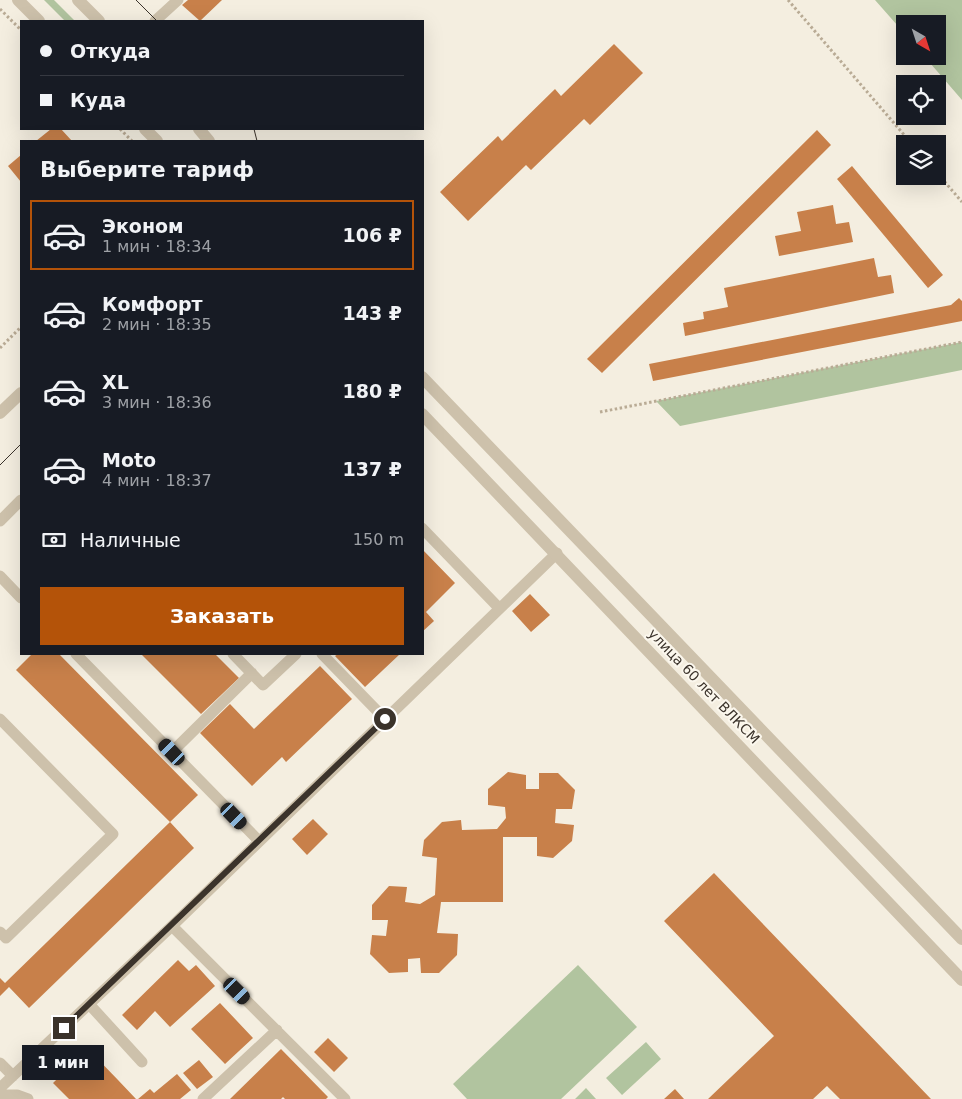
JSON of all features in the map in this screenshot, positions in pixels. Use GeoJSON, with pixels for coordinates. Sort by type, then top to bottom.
{"type":"FeatureCollection","features":[{"type":"Feature","properties":{"kind":"street"},"geometry":{"type":"LineString","coordinates":[[18,0],[38,20]]}},
{"type":"Feature","properties":{"kind":"street"},"geometry":{"type":"LineString","coordinates":[[78,0],[98,20]]}},
{"type":"Feature","properties":{"kind":"street"},"geometry":{"type":"LineString","coordinates":[[146,130],[156,140]]}},
{"type":"Feature","properties":{"kind":"street"},"geometry":{"type":"LineString","coordinates":[[200,130],[209,140]]}},
{"type":"Feature","properties":{"kind":"street","name":"улица 60 лет ВЛКСМ"},"geometry":{"type":"LineString","coordinates":[[424,379],[962,938]]}},
{"type":"Feature","properties":{"kind":"street"},"geometry":{"type":"LineString","coordinates":[[0,413],[20,393]]}},
{"type":"Feature","properties":{"kind":"street","name":"улица 60 лет ВЛКСМ"},"geometry":{"type":"LineString","coordinates":[[424,416],[962,980]]}},
{"type":"Feature","properties":{"kind":"lane"},"geometry":{"type":"LineString","coordinates":[[156,20],[178,0]]}},
{"type":"Feature","properties":{"kind":"lane"},"geometry":{"type":"LineString","coordinates":[[0,520],[20,501]]}},
{"type":"Feature","properties":{"kind":"lane"},"geometry":{"type":"LineString","coordinates":[[424,530],[499,608]]}},
{"type":"Feature","properties":{"kind":"lane"},"geometry":{"type":"LineString","coordinates":[[0,1088],[172,926],[556,553]]}},
{"type":"Feature","properties":{"kind":"lane"},"geometry":{"type":"LineString","coordinates":[[0,576],[20,597]]}},
{"type":"Feature","properties":{"kind":"lane"},"geometry":{"type":"LineString","coordinates":[[77,655],[259,841]]}},
{"type":"Feature","properties":{"kind":"lane"},"geometry":{"type":"LineString","coordinates":[[234,655],[263,685],[295,655]]}},
{"type":"Feature","properties":{"kind":"lane"},"geometry":{"type":"LineString","coordinates":[[323,655],[385,719]]}},
{"type":"Feature","properties":{"kind":"lane"},"geometry":{"type":"LineString","coordinates":[[172,752],[252,674]]}},
{"type":"Feature","properties":{"kind":"lane"},"geometry":{"type":"LineString","coordinates":[[0,719],[113,834],[6,938],[0,932]]}},
{"type":"Feature","properties":{"kind":"lane"},"geometry":{"type":"LineString","coordinates":[[172,926],[345,1099]]}},
{"type":"Feature","properties":{"kind":"lane"},"geometry":{"type":"LineString","coordinates":[[89,1004],[142,1062]]}},
{"type":"Feature","properties":{"kind":"lane"},"geometry":{"type":"LineString","coordinates":[[203,1099],[276,1030]]}},
{"type":"Feature","properties":{"kind":"lane"},"geometry":{"type":"LineString","coordinates":[[0,1063],[13,1076]]}},
{"type":"Feature","properties":{"kind":"lane"},"geometry":{"type":"LineString","coordinates":[[0,1095],[17,1095],[28,1099]]}},
{"type":"Feature","properties":{"kind":"path"},"geometry":{"type":"LineString","coordinates":[[788,0],[904,135]]}},
{"type":"Feature","properties":{"kind":"path"},"geometry":{"type":"LineString","coordinates":[[0,9],[20,29]]}},
{"type":"Feature","properties":{"kind":"path"},"geometry":{"type":"LineString","coordinates":[[121,130],[131,140]]}},
{"type":"Feature","properties":{"kind":"path"},"geometry":{"type":"LineString","coordinates":[[946,183],[962,202]]}},
{"type":"Feature","properties":{"kind":"path"},"geometry":{"type":"LineString","coordinates":[[0,348],[20,329]]}},
{"type":"Feature","properties":{"kind":"path"},"geometry":{"type":"LineString","coordinates":[[600,412],[962,342]]}},
{"type":"Feature","properties":{"kind":"green space"},"geometry":{"type":"Polygon","coordinates":[[[44,0],[54,0],[74,20],[64,20],[44,0]]]}},
{"type":"Feature","properties":{"kind":"green space"},"geometry":{"type":"Polygon","coordinates":[[[875,0],[962,0],[962,100],[946,81],[946,75],[940,75],[932,65],[946,65],[946,15],[896,15],[896,24],[875,0]]]}},
{"type":"Feature","properties":{"kind":"green space"},"geometry":{"type":"Polygon","coordinates":[[[962,342],[962,370],[680,426],[656,401],[962,342]]]}},
{"type":"Feature","properties":{"kind":"green space"},"geometry":{"type":"Polygon","coordinates":[[[578,965],[637,1027],[561,1099],[467,1099],[453,1084],[578,965]]]}},
{"type":"Feature","properties":{"kind":"green space"},"geometry":{"type":"Polygon","coordinates":[[[646,1042],[661,1059],[622,1095],[606,1078],[646,1042]]]}},
{"type":"Feature","properties":{"kind":"green space"},"geometry":{"type":"Polygon","coordinates":[[[586,1088],[596,1099],[575,1099],[586,1088]]]}},
{"type":"Feature","properties":{"kind":"building"},"geometry":{"type":"Polygon","coordinates":[[[188,0],[222,0],[201,20],[182,5],[188,0]]]}},
{"type":"Feature","properties":{"kind":"building"},"geometry":{"type":"Polygon","coordinates":[[[614,44],[643,73],[590,125],[584,119],[531,170],[526,165],[468,221],[440,192],[498,136],[502,141],[555,89],[561,96],[614,44]]]}},
{"type":"Feature","properties":{"kind":"building"},"geometry":{"type":"Polygon","coordinates":[[[50,130],[62,130],[71,140],[37,140],[50,130]]]}},
{"type":"Feature","properties":{"kind":"building"},"geometry":{"type":"Polygon","coordinates":[[[817,130],[831,145],[602,373],[587,359],[817,130]]]}},
{"type":"Feature","properties":{"kind":"building"},"geometry":{"type":"Polygon","coordinates":[[[20,156],[20,181],[8,166],[20,156]]]}},
{"type":"Feature","properties":{"kind":"building"},"geometry":{"type":"Polygon","coordinates":[[[852,166],[943,275],[928,288],[837,179],[852,166]]]}},
{"type":"Feature","properties":{"kind":"building"},"geometry":{"type":"Polygon","coordinates":[[[833,205],[836,224],[849,222],[853,242],[779,256],[775,236],[801,231],[797,212],[833,205]]]}},
{"type":"Feature","properties":{"kind":"building"},"geometry":{"type":"Polygon","coordinates":[[[874,258],[878,277],[891,275],[894,293],[685,336],[683,323],[704,319],[703,312],[728,307],[724,288],[874,258]]]}},
{"type":"Feature","properties":{"kind":"building"},"geometry":{"type":"Polygon","coordinates":[[[959,298],[962,301],[962,321],[653,381],[649,364],[951,305],[959,298]]]}},
{"type":"Feature","properties":{"kind":"building"},"geometry":{"type":"Polygon","coordinates":[[[424,551],[455,583],[426,612],[434,621],[424,630],[424,551]]]}},
{"type":"Feature","properties":{"kind":"building"},"geometry":{"type":"Polygon","coordinates":[[[530,594],[550,615],[531,632],[512,611],[530,594]]]}},
{"type":"Feature","properties":{"kind":"building"},"geometry":{"type":"Polygon","coordinates":[[[31,655],[60,655],[198,795],[170,822],[16,670],[31,655]]]}},
{"type":"Feature","properties":{"kind":"building"},"geometry":{"type":"Polygon","coordinates":[[[142,655],[216,655],[239,678],[201,714],[142,655]]]}},
{"type":"Feature","properties":{"kind":"building"},"geometry":{"type":"Polygon","coordinates":[[[336,655],[399,655],[365,687],[335,656],[336,655]]]}},
{"type":"Feature","properties":{"kind":"building"},"geometry":{"type":"Polygon","coordinates":[[[320,666],[352,699],[286,762],[282,757],[252,786],[200,733],[230,704],[254,729],[320,666]]]}},
{"type":"Feature","properties":{"kind":"building"},"geometry":{"type":"Polygon","coordinates":[[[508,772],[526,775],[526,789],[539,789],[539,773],[558,773],[575,790],[572,809],[556,809],[555,823],[574,825],[572,841],[553,858],[537,856],[537,837],[503,837],[503,902],[441,902],[437,933],[458,934],[457,955],[439,973],[421,973],[420,958],[408,959],[408,972],[389,973],[370,954],[372,935],[386,936],[388,920],[372,920],[372,905],[389,886],[407,887],[405,902],[420,904],[435,895],[437,858],[422,856],[424,840],[442,822],[461,820],[462,830],[497,829],[506,818],[505,807],[488,805],[488,789],[508,772]]]}},
{"type":"Feature","properties":{"kind":"building"},"geometry":{"type":"Polygon","coordinates":[[[313,819],[328,834],[307,855],[292,839],[313,819]]]}},
{"type":"Feature","properties":{"kind":"building"},"geometry":{"type":"Polygon","coordinates":[[[170,822],[194,848],[29,1008],[9,987],[0,996],[0,978],[5,983],[170,822]]]}},
{"type":"Feature","properties":{"kind":"building"},"geometry":{"type":"Polygon","coordinates":[[[714,873],[931,1099],[840,1099],[827,1086],[813,1099],[708,1099],[774,1036],[664,921],[714,873]]]}},
{"type":"Feature","properties":{"kind":"building"},"geometry":{"type":"Polygon","coordinates":[[[178,960],[189,971],[196,965],[215,986],[170,1027],[155,1011],[137,1030],[122,1015],[178,960]]]}},
{"type":"Feature","properties":{"kind":"building"},"geometry":{"type":"Polygon","coordinates":[[[220,1003],[253,1038],[225,1064],[191,1029],[220,1003]]]}},
{"type":"Feature","properties":{"kind":"building"},"geometry":{"type":"Polygon","coordinates":[[[328,1038],[348,1058],[334,1072],[314,1052],[328,1038]]]}},
{"type":"Feature","properties":{"kind":"building"},"geometry":{"type":"Polygon","coordinates":[[[88,1049],[136,1099],[69,1099],[53,1083],[88,1049]]]}},
{"type":"Feature","properties":{"kind":"building"},"geometry":{"type":"Polygon","coordinates":[[[281,1049],[328,1097],[326,1099],[285,1099],[283,1097],[281,1099],[230,1099],[281,1049]]]}},
{"type":"Feature","properties":{"kind":"building"},"geometry":{"type":"Polygon","coordinates":[[[199,1060],[213,1077],[197,1089],[183,1073],[199,1060]]]}},
{"type":"Feature","properties":{"kind":"building"},"geometry":{"type":"Polygon","coordinates":[[[177,1074],[191,1090],[180,1099],[138,1099],[150,1089],[154,1093],[177,1074]]]}},
{"type":"Feature","properties":{"kind":"building"},"geometry":{"type":"Polygon","coordinates":[[[675,1089],[684,1099],[664,1099],[675,1089]]]}},
{"type":"Feature","properties":{"kind":"tram line"},"geometry":{"type":"LineString","coordinates":[[136,0],[156,20]]}},
{"type":"Feature","properties":{"kind":"tram line"},"geometry":{"type":"LineString","coordinates":[[254,130],[257,140]]}},
{"type":"Feature","properties":{"kind":"tram line"},"geometry":{"type":"LineString","coordinates":[[0,465],[20,445]]}},
{"type":"Feature","properties":{"kind":"route"},"geometry":{"type":"LineString","coordinates":[[64,1028],[385,719]]}}]}
